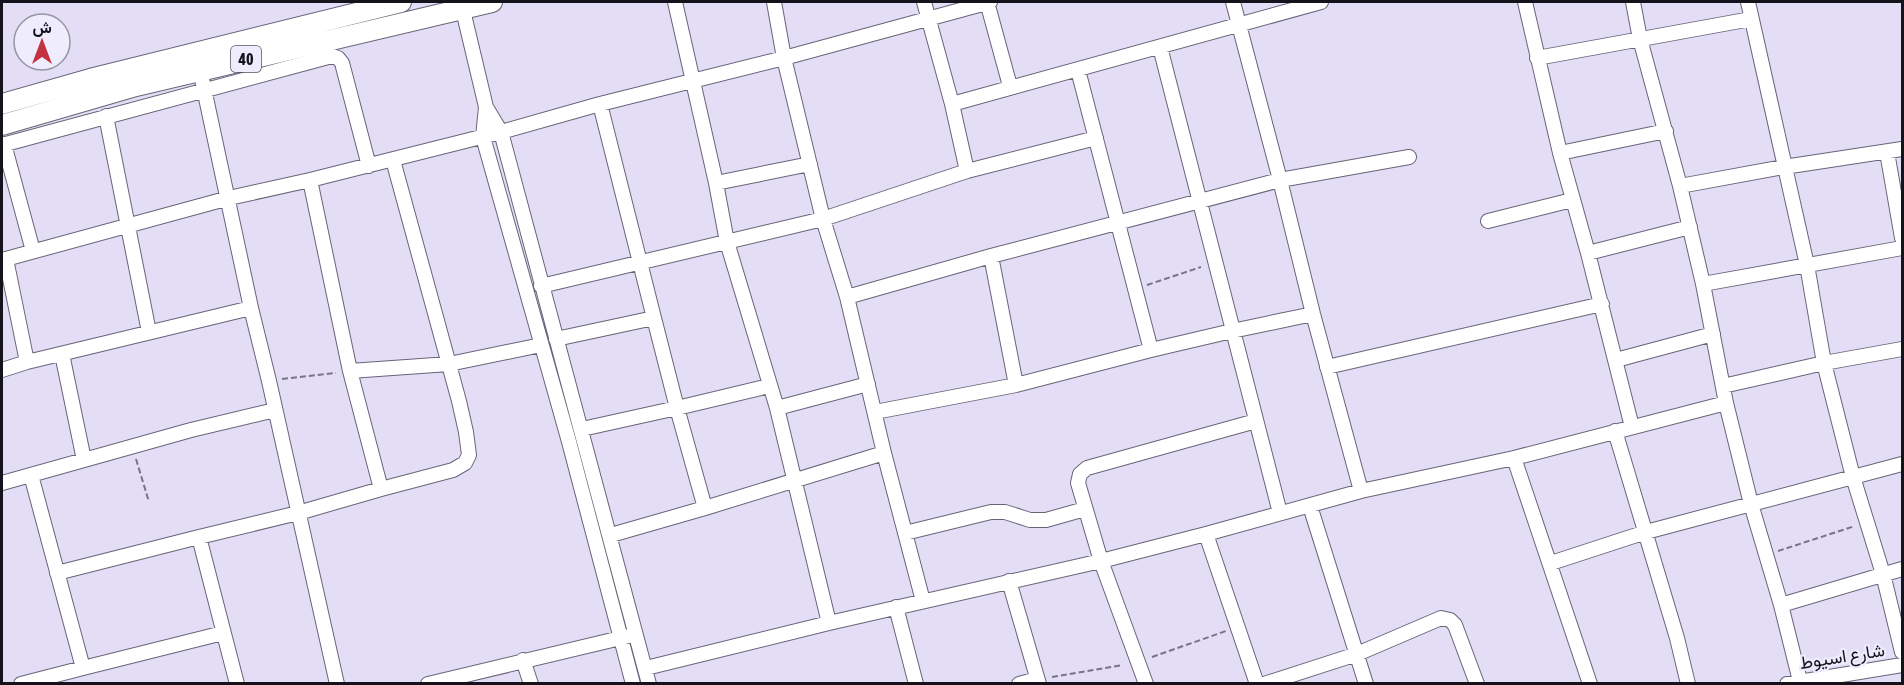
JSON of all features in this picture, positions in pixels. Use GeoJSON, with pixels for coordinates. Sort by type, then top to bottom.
{"type":"FeatureCollection","features":[{"type":"Feature","properties":{"kind":"highway","name":"40"},"geometry":{"type":"LineString","coordinates":[[2,104],[90,79],[401,2]]}},
{"type":"Feature","properties":{"kind":"highway","name":"40"},"geometry":{"type":"LineString","coordinates":[[2,138],[136,86],[461,5],[492,2]]}},
{"type":"Feature","properties":{"kind":"street"},"geometry":{"type":"LineString","coordinates":[[675,2],[727,242],[777,408],[829,623]]}},
{"type":"Feature","properties":{"kind":"street"},"geometry":{"type":"LineString","coordinates":[[774,2],[784,58],[823,219],[847,297],[884,453],[923,601]]}},
{"type":"Feature","properties":{"kind":"street"},"geometry":{"type":"LineString","coordinates":[[924,2],[952,104],[967,171]]}},
{"type":"Feature","properties":{"kind":"street"},"geometry":{"type":"LineString","coordinates":[[27,362],[4,259],[228,198],[483,137],[988,2],[1010,86]]}},
{"type":"Feature","properties":{"kind":"street"},"geometry":{"type":"LineString","coordinates":[[1233,2],[1361,491]]}},
{"type":"Feature","properties":{"kind":"street"},"geometry":{"type":"LineString","coordinates":[[952,104],[1010,86],[1078,70],[1238,23],[1321,2]]}},
{"type":"Feature","properties":{"kind":"street"},"geometry":{"type":"LineString","coordinates":[[1525,2],[1560,153],[1602,304],[1632,427]]}},
{"type":"Feature","properties":{"kind":"street"},"geometry":{"type":"LineString","coordinates":[[1633,2],[1640,39],[1690,227],[1726,403],[1751,504],[1781,605],[1794,682]]}},
{"type":"Feature","properties":{"kind":"street"},"geometry":{"type":"LineString","coordinates":[[1748,2],[1807,265],[1824,363],[1853,477],[1883,574],[1902,652]]}},
{"type":"Feature","properties":{"kind":"street"},"geometry":{"type":"LineString","coordinates":[[461,5],[486,107],[501,132],[541,286],[611,535],[649,684]]}},
{"type":"Feature","properties":{"kind":"street"},"geometry":{"type":"LineString","coordinates":[[1537,58],[1751,19]]}},
{"type":"Feature","properties":{"kind":"street"},"geometry":{"type":"LineString","coordinates":[[1160,47],[1280,513]]}},
{"type":"Feature","properties":{"kind":"street"},"geometry":{"type":"LineString","coordinates":[[33,251],[2,138],[106,117],[328,56],[335,56],[342,63],[369,166]]}},
{"type":"Feature","properties":{"kind":"street"},"geometry":{"type":"LineString","coordinates":[[200,69],[250,308],[269,381],[337,684]]}},
{"type":"Feature","properties":{"kind":"street"},"geometry":{"type":"LineString","coordinates":[[1078,70],[1151,350]]}},
{"type":"Feature","properties":{"kind":"street"},"geometry":{"type":"LineString","coordinates":[[600,104],[677,408],[705,508]]}},
{"type":"Feature","properties":{"kind":"street"},"geometry":{"type":"LineString","coordinates":[[486,107],[483,137],[568,438],[633,684]]}},
{"type":"Feature","properties":{"kind":"street"},"geometry":{"type":"LineString","coordinates":[[106,117],[149,332]]}},
{"type":"Feature","properties":{"kind":"street"},"geometry":{"type":"LineString","coordinates":[[1560,153],[1666,131]]}},
{"type":"Feature","properties":{"kind":"street"},"geometry":{"type":"LineString","coordinates":[[541,286],[823,219],[967,171],[1096,138]]}},
{"type":"Feature","properties":{"kind":"street"},"geometry":{"type":"LineString","coordinates":[[1680,186],[1784,166],[1902,149]]}},
{"type":"Feature","properties":{"kind":"street"},"geometry":{"type":"LineString","coordinates":[[1887,152],[1902,238]]}},
{"type":"Feature","properties":{"kind":"street"},"geometry":{"type":"LineString","coordinates":[[847,297],[991,256],[1280,180],[1409,156]]}},
{"type":"Feature","properties":{"kind":"street"},"geometry":{"type":"LineString","coordinates":[[57,573],[298,513],[453,470],[465,463],[469,455],[469,448],[449,364],[393,160]]}},
{"type":"Feature","properties":{"kind":"street"},"geometry":{"type":"LineString","coordinates":[[716,183],[810,164]]}},
{"type":"Feature","properties":{"kind":"street"},"geometry":{"type":"LineString","coordinates":[[310,180],[350,371],[381,489]]}},
{"type":"Feature","properties":{"kind":"street"},"geometry":{"type":"LineString","coordinates":[[1488,221],[1572,200]]}},
{"type":"Feature","properties":{"kind":"street"},"geometry":{"type":"LineString","coordinates":[[1588,253],[1690,227]]}},
{"type":"Feature","properties":{"kind":"street"},"geometry":{"type":"LineString","coordinates":[[1703,284],[1902,249]]}},
{"type":"Feature","properties":{"kind":"street"},"geometry":{"type":"LineString","coordinates":[[991,256],[1016,385]]}},
{"type":"Feature","properties":{"kind":"street"},"geometry":{"type":"LineString","coordinates":[[1327,367],[1602,304]]}},
{"type":"Feature","properties":{"kind":"street"},"geometry":{"type":"LineString","coordinates":[[2,370],[250,308]]}},
{"type":"Feature","properties":{"kind":"street"},"geometry":{"type":"LineString","coordinates":[[875,412],[1016,385],[1232,330],[1313,314]]}},
{"type":"Feature","properties":{"kind":"street"},"geometry":{"type":"LineString","coordinates":[[556,339],[654,318]]}},
{"type":"Feature","properties":{"kind":"street"},"geometry":{"type":"LineString","coordinates":[[1616,360],[1713,334]]}},
{"type":"Feature","properties":{"kind":"street"},"geometry":{"type":"LineString","coordinates":[[350,371],[449,364],[541,345]]}},
{"type":"Feature","properties":{"kind":"street"},"geometry":{"type":"LineString","coordinates":[[1723,386],[1824,363],[1902,349]]}},
{"type":"Feature","properties":{"kind":"street"},"geometry":{"type":"LineString","coordinates":[[62,354],[84,460]]}},
{"type":"Feature","properties":{"kind":"street"},"geometry":{"type":"LineString","coordinates":[[777,408],[868,384]]}},
{"type":"Feature","properties":{"kind":"street"},"geometry":{"type":"LineString","coordinates":[[582,429],[769,386]]}},
{"type":"Feature","properties":{"kind":"street"},"geometry":{"type":"LineString","coordinates":[[646,668],[896,607],[1101,561],[1361,491],[1514,458],[1726,403]]}},
{"type":"Feature","properties":{"kind":"street"},"geometry":{"type":"LineString","coordinates":[[2,483],[191,430],[275,410]]}},
{"type":"Feature","properties":{"kind":"street"},"geometry":{"type":"LineString","coordinates":[[1146,684],[1101,561],[1078,483],[1080,474],[1087,468],[1256,421]]}},
{"type":"Feature","properties":{"kind":"street"},"geometry":{"type":"LineString","coordinates":[[1615,431],[1688,684]]}},
{"type":"Feature","properties":{"kind":"street"},"geometry":{"type":"LineString","coordinates":[[611,535],[794,482],[884,453]]}},
{"type":"Feature","properties":{"kind":"street"},"geometry":{"type":"LineString","coordinates":[[1514,458],[1590,684]]}},
{"type":"Feature","properties":{"kind":"street"},"geometry":{"type":"LineString","coordinates":[[1551,563],[1646,532],[1902,464]]}},
{"type":"Feature","properties":{"kind":"street"},"geometry":{"type":"LineString","coordinates":[[31,475],[83,668]]}},
{"type":"Feature","properties":{"kind":"street"},"geometry":{"type":"LineString","coordinates":[[1310,506],[1366,684]]}},
{"type":"Feature","properties":{"kind":"street"},"geometry":{"type":"LineString","coordinates":[[905,533],[991,512],[1005,512],[1030,520],[1046,520],[1085,509]]}},
{"type":"Feature","properties":{"kind":"street"},"geometry":{"type":"LineString","coordinates":[[1206,534],[1257,684]]}},
{"type":"Feature","properties":{"kind":"street"},"geometry":{"type":"LineString","coordinates":[[199,537],[237,684]]}},
{"type":"Feature","properties":{"kind":"street"},"geometry":{"type":"LineString","coordinates":[[1781,605],[1902,569]]}},
{"type":"Feature","properties":{"kind":"street"},"geometry":{"type":"LineString","coordinates":[[1009,581],[1038,681],[1019,684]]}},
{"type":"Feature","properties":{"kind":"street"},"geometry":{"type":"LineString","coordinates":[[896,607],[916,684]]}},
{"type":"Feature","properties":{"kind":"street"},"geometry":{"type":"LineString","coordinates":[[1264,684],[1357,654],[1444,618],[1455,625],[1477,684]]}},
{"type":"Feature","properties":{"kind":"street"},"geometry":{"type":"LineString","coordinates":[[21,684],[223,633]]}},
{"type":"Feature","properties":{"kind":"street"},"geometry":{"type":"LineString","coordinates":[[428,684],[637,634]]}},
{"type":"Feature","properties":{"kind":"street"},"geometry":{"type":"LineString","coordinates":[[524,660],[531,684]]}},
{"type":"Feature","properties":{"kind":"street","name":"شارع اسيوط"},"geometry":{"type":"LineString","coordinates":[[1794,682],[1902,665]]}},
{"type":"Feature","properties":{"kind":"path"},"geometry":{"type":"LineString","coordinates":[[1135,288],[1215,263]]}},
{"type":"Feature","properties":{"kind":"path"},"geometry":{"type":"LineString","coordinates":[[269,381],[350,371]]}},
{"type":"Feature","properties":{"kind":"path"},"geometry":{"type":"LineString","coordinates":[[132,446],[149,502]]}},
{"type":"Feature","properties":{"kind":"path"},"geometry":{"type":"LineString","coordinates":[[1767,555],[1868,522]]}},
{"type":"Feature","properties":{"kind":"path"},"geometry":{"type":"LineString","coordinates":[[1038,681],[1138,663],[1238,626]]}}]}
